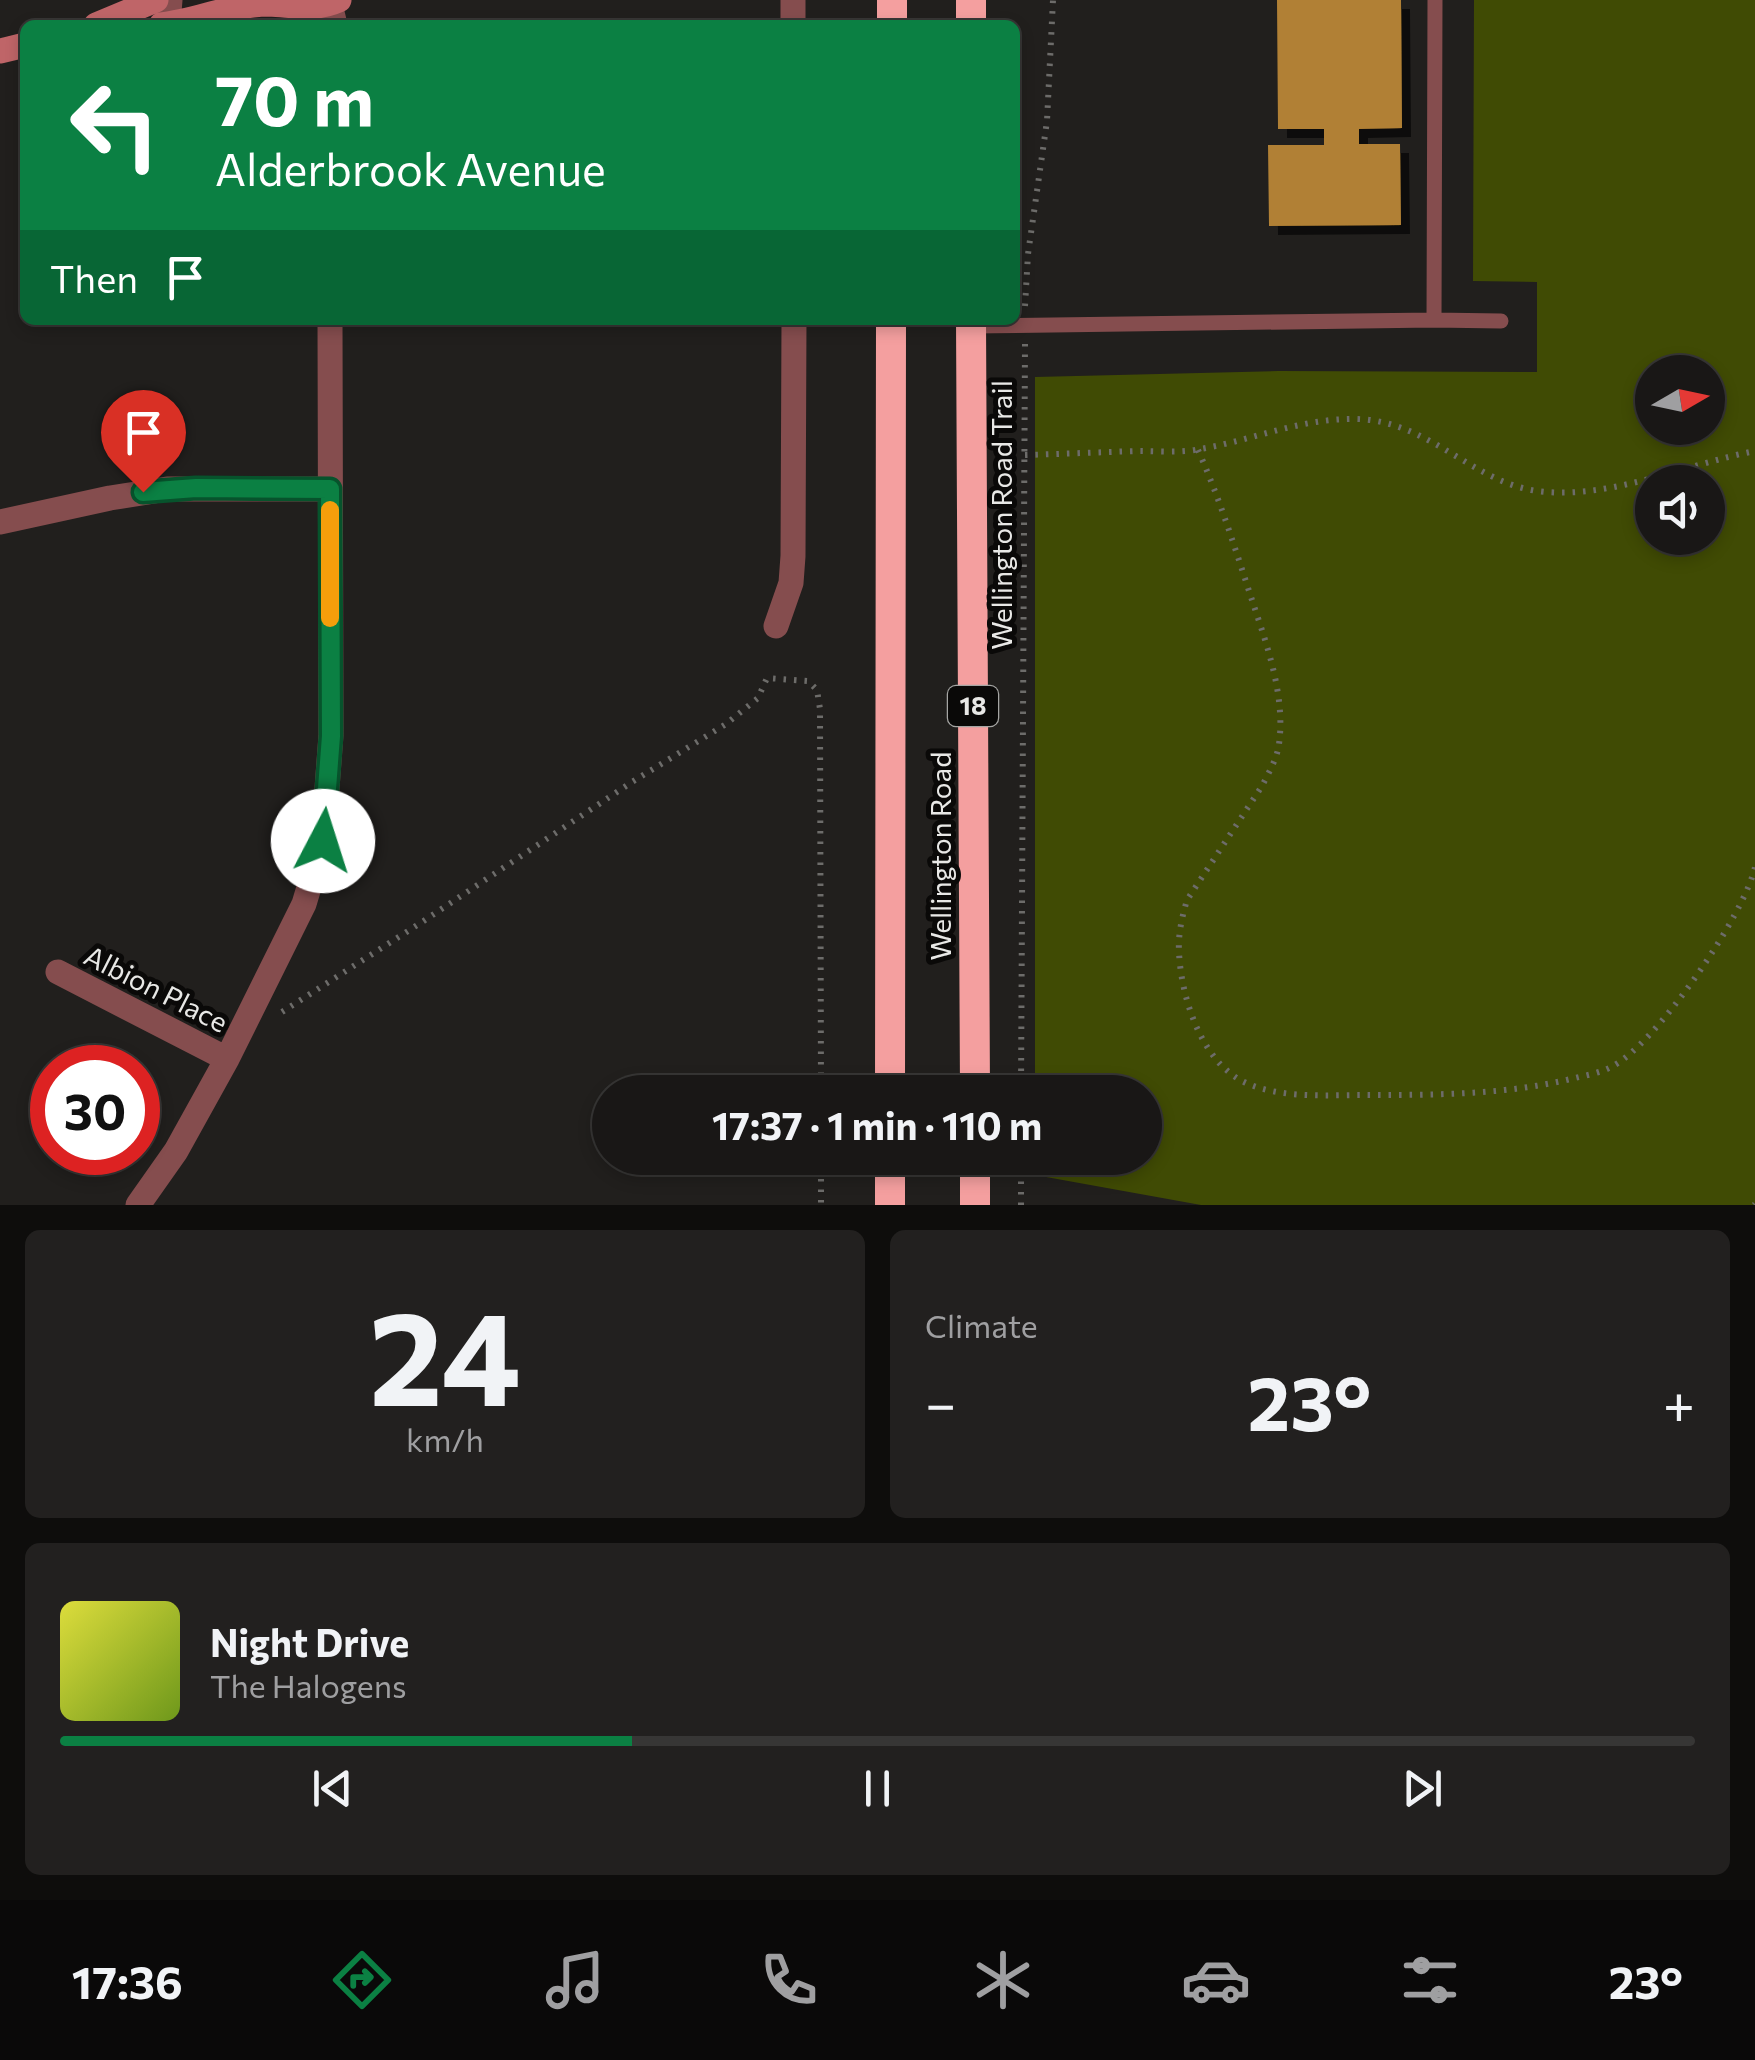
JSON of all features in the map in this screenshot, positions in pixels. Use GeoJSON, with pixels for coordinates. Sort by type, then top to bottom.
{"type":"FeatureCollection","features":[{"type":"Feature","properties":{"kind":"highway","name":"Wellington Road"},"geometry":{"type":"LineString","coordinates":[[890,1075],[892,325]]}},
{"type":"Feature","properties":{"kind":"highway","name":"Wellington Road"},"geometry":{"type":"LineString","coordinates":[[972,325],[974,1075]]}},
{"type":"Feature","properties":{"kind":"highway"},"geometry":{"type":"LineString","coordinates":[[890,1175],[890,1205]]}},
{"type":"Feature","properties":{"kind":"highway"},"geometry":{"type":"LineString","coordinates":[[975,1175],[975,1205]]}},
{"type":"Feature","properties":{"kind":"street"},"geometry":{"type":"LineString","coordinates":[[108,20],[154,0]]}},
{"type":"Feature","properties":{"kind":"street"},"geometry":{"type":"LineString","coordinates":[[190,20],[268,4],[325,9]]}},
{"type":"Feature","properties":{"kind":"street"},"geometry":{"type":"LineString","coordinates":[[138,1205],[176,1151],[227,1059],[304,904],[323,841],[331,736],[330,325]]}},
{"type":"Feature","properties":{"kind":"street"},"geometry":{"type":"LineString","coordinates":[[776,626],[791,583],[793,556],[794,325]]}},
{"type":"Feature","properties":{"kind":"street"},"geometry":{"type":"LineString","coordinates":[[0,522],[167,489],[330,489]]}},
{"type":"Feature","properties":{"kind":"street","name":"Albion Place"},"geometry":{"type":"LineString","coordinates":[[58,972],[227,1059]]}},
{"type":"Feature","properties":{"kind":"lane"},"geometry":{"type":"LineString","coordinates":[[1434,320],[1435,0]]}},
{"type":"Feature","properties":{"kind":"lane"},"geometry":{"type":"LineString","coordinates":[[1007,325],[1501,321]]}},
{"type":"Feature","properties":{"kind":"path","name":"Wellington Road Trail"},"geometry":{"type":"LineString","coordinates":[[1022,1075],[1025,282],[1047,121],[1053,0]]}},
{"type":"Feature","properties":{"kind":"path"},"geometry":{"type":"LineString","coordinates":[[1026,454],[1198,450],[1310,422],[1356,419],[1386,422],[1418,434],[1504,482],[1554,492],[1616,486],[1755,451]]}},
{"type":"Feature","properties":{"kind":"path"},"geometry":{"type":"LineString","coordinates":[[1198,450],[1218,496],[1263,635],[1281,725],[1273,766],[1187,900],[1181,920],[1182,983],[1210,1053],[1227,1072],[1266,1090],[1316,1095],[1422,1095],[1552,1084],[1614,1066],[1636,1049],[1668,1013],[1704,964],[1745,898],[1755,867]]}},
{"type":"Feature","properties":{"kind":"path"},"geometry":{"type":"LineString","coordinates":[[282,1012],[745,711],[758,698],[768,678],[808,681],[817,690],[820,709],[821,1075]]}},
{"type":"Feature","properties":{"kind":"path"},"geometry":{"type":"LineString","coordinates":[[821,1175],[821,1205]]}},
{"type":"Feature","properties":{"kind":"path"},"geometry":{"type":"LineString","coordinates":[[1021,1175],[1021,1205]]}},
{"type":"Feature","properties":{"kind":"green space"},"geometry":{"type":"Polygon","coordinates":[[[1474,0],[1755,0],[1755,1205],[1201,1205],[1035,1175],[1162,1175],[1162,1075],[1035,1075],[1035,377],[1278,371],[1537,372],[1537,282],[1473,281],[1474,0]]]}},
{"type":"Feature","properties":{"kind":"building"},"geometry":{"type":"Polygon","coordinates":[[[1277,0],[1401,0],[1402,128],[1359,129],[1359,144],[1400,144],[1401,225],[1269,226],[1268,145],[1324,145],[1324,129],[1278,129],[1277,0]]]}},
{"type":"Feature","properties":{"kind":"slow traffic"},"geometry":{"type":"LineString","coordinates":[[330,510],[330,618]]}},
{"type":"Feature","properties":{"kind":"route"},"geometry":{"type":"LineString","coordinates":[[143,492],[196,488],[330,489],[331,736],[323,841]]}}]}
